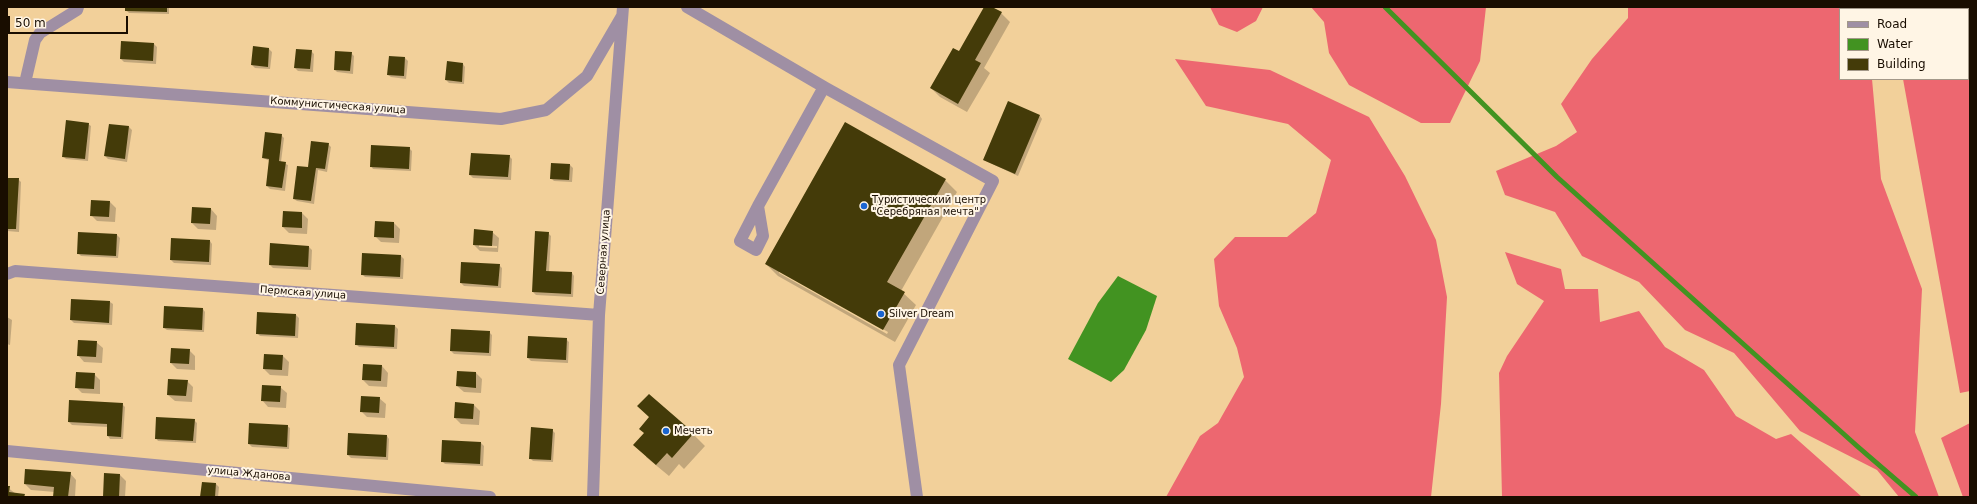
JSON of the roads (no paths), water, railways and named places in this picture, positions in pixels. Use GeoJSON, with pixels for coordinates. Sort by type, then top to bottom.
{"type":"FeatureCollection","features":[{"type":"Feature","properties":{"kind":"street"},"geometry":{"type":"LineString","coordinates":[[25,83],[35,40],[40,33],[77,10],[78,7]]}},
{"type":"Feature","properties":{"kind":"street"},"geometry":{"type":"LineString","coordinates":[[687,7],[824,87],[993,182],[899,365],[918,497]]}},
{"type":"Feature","properties":{"kind":"street","name":"Коммунистическая улица"},"geometry":{"type":"LineString","coordinates":[[7,82],[501,119],[546,110],[587,76],[622,11]]}},
{"type":"Feature","properties":{"kind":"street","name":"Северная улица"},"geometry":{"type":"LineString","coordinates":[[592,497],[599,315],[622,11]]}},
{"type":"Feature","properties":{"kind":"street"},"geometry":{"type":"LineString","coordinates":[[758,206],[824,87]]}},
{"type":"Feature","properties":{"kind":"street","name":"Пермская улица"},"geometry":{"type":"LineString","coordinates":[[7,274],[15,271],[599,315]]}},
{"type":"Feature","properties":{"kind":"street","name":"улица Жданова"},"geometry":{"type":"LineString","coordinates":[[7,451],[490,497]]}},
{"type":"Feature","properties":{"kind":"water"},"geometry":{"type":"Polygon","coordinates":[[[1118,276],[1157,296],[1146,330],[1124,370],[1111,382],[1068,359],[1098,303],[1118,276]]]}},
{"type":"Feature","properties":{"kind":"waterway"},"geometry":{"type":"LineString","coordinates":[[1385,7],[1557,177],[1916,497]]}},
{"type":"Feature","properties":{"kind":"place","name":"Туристический центр \"Серебряная мечта\""},"geometry":{"type":"Point","coordinates":[864,206]}},
{"type":"Feature","properties":{"kind":"place","name":"Silver Dream"},"geometry":{"type":"Point","coordinates":[881,314]}},
{"type":"Feature","properties":{"kind":"place","name":"Мечеть"},"geometry":{"type":"Point","coordinates":[666,431]}}]}
